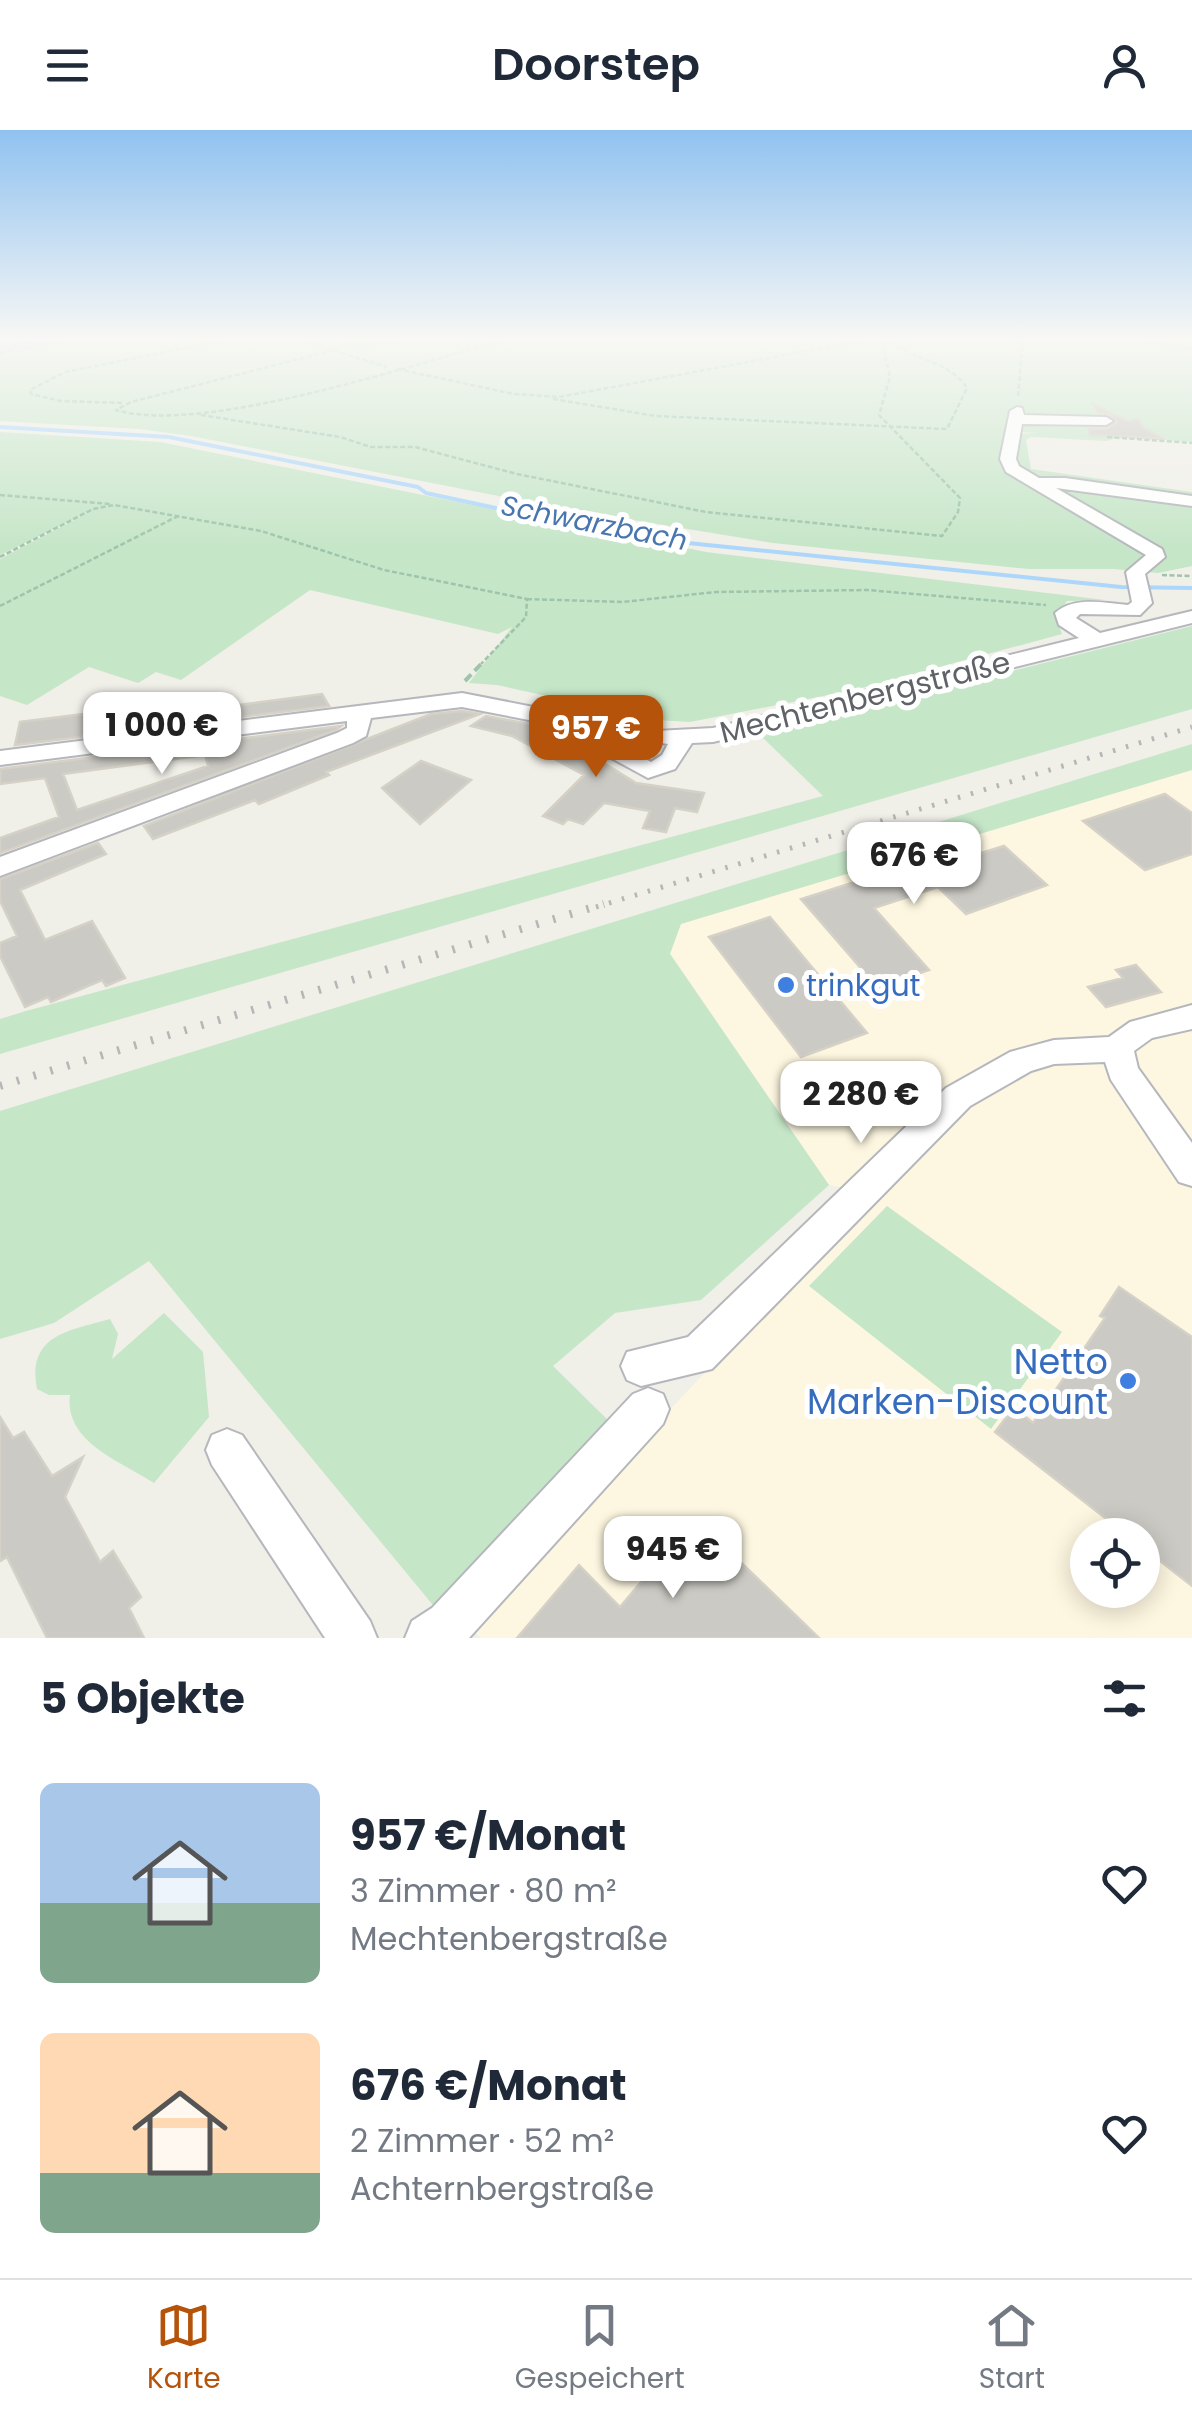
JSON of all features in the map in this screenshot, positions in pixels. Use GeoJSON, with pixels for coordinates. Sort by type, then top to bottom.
{"type":"FeatureCollection","features":[{"type":"Feature","properties":{"kind":"street"},"geometry":{"type":"LineString","coordinates":[[1096,640],[1066,621],[1065,613],[1078,608],[1133,611],[1142,602],[1136,569],[1156,558],[1152,549],[1034,484],[1012,469],[1008,459],[1017,415],[1106,420]]}},
{"type":"Feature","properties":{"kind":"street"},"geometry":{"type":"LineString","coordinates":[[1034,484],[1065,483],[1192,501]]}},
{"type":"Feature","properties":{"kind":"street","name":"Mechtenbergstraße"},"geometry":{"type":"LineString","coordinates":[[0,758],[462,700],[629,734],[682,738],[728,731],[1192,618]]}},
{"type":"Feature","properties":{"kind":"street"},"geometry":{"type":"LineString","coordinates":[[0,867],[344,738],[358,731],[360,712]]}},
{"type":"Feature","properties":{"kind":"street"},"geometry":{"type":"LineString","coordinates":[[575,721],[575,731],[648,771],[664,767],[677,756],[682,738]]}},
{"type":"Feature","properties":{"kind":"street"},"geometry":{"type":"LineString","coordinates":[[1192,1017],[1143,1029],[1125,1038],[1118,1050],[1123,1071],[1192,1171]]}},
{"type":"Feature","properties":{"kind":"street"},"geometry":{"type":"LineString","coordinates":[[429,1638],[449,1626],[645,1388],[698,1355],[958,1097],[1021,1062],[1054,1052],[1118,1050]]}},
{"type":"Feature","properties":{"kind":"street"},"geometry":{"type":"LineString","coordinates":[[227,1450],[354,1638]]}},
{"type":"Feature","properties":{"kind":"path"},"geometry":{"type":"LineString","coordinates":[[121,407],[116,410],[118,414],[158,418],[202,415],[233,407]]}},
{"type":"Feature","properties":{"kind":"path"},"geometry":{"type":"LineString","coordinates":[[602,407],[656,416],[947,429],[958,407]]}},
{"type":"Feature","properties":{"kind":"path"},"geometry":{"type":"LineString","coordinates":[[202,415],[340,438],[360,446],[406,446],[517,474],[706,512],[942,536],[958,512],[960,498],[885,425],[880,407]]}},
{"type":"Feature","properties":{"kind":"path"},"geometry":{"type":"LineString","coordinates":[[1017,415],[1018,407]]}},
{"type":"Feature","properties":{"kind":"path"},"geometry":{"type":"LineString","coordinates":[[0,495],[114,504],[180,515],[283,536],[384,570],[527,599],[622,602],[716,592],[866,590],[1038,604]]}},
{"type":"Feature","properties":{"kind":"path"},"geometry":{"type":"LineString","coordinates":[[0,557],[93,508],[114,504]]}},
{"type":"Feature","properties":{"kind":"path"},"geometry":{"type":"LineString","coordinates":[[0,606],[180,515]]}},
{"type":"Feature","properties":{"kind":"path"},"geometry":{"type":"LineString","coordinates":[[462,700],[464,683],[472,672],[526,616],[527,599]]}},
{"type":"Feature","properties":{"kind":"shaded area"},"geometry":{"type":"Polygon","coordinates":[[[1192,770],[1192,1638],[480,1638],[468,1624],[874,1193],[829,1185],[670,953],[681,923],[1192,770]]]}},
{"type":"Feature","properties":{"kind":"green space"},"geometry":{"type":"Polygon","coordinates":[[[0,407],[1192,407],[1192,442],[1119,437],[1107,441],[1031,437],[1026,440],[1031,469],[1192,492],[1192,498],[1029,476],[1015,462],[1020,434],[1038,433],[1017,432],[1008,459],[1022,477],[1192,502],[1192,566],[1158,573],[1029,569],[773,543],[560,508],[191,436],[0,421],[0,407]]]}},
{"type":"Feature","properties":{"kind":"green space"},"geometry":{"type":"Polygon","coordinates":[[[0,432],[160,442],[706,552],[1105,600],[1067,601],[1056,617],[1062,634],[854,690],[690,722],[656,720],[497,685],[469,683],[512,627],[498,634],[310,590],[181,680],[156,672],[138,683],[89,667],[27,705],[0,696],[0,559],[91,511],[0,555],[0,432]]]}},
{"type":"Feature","properties":{"kind":"green space"},"geometry":{"type":"Polygon","coordinates":[[[1192,626],[1192,709],[0,1054],[0,1019],[823,796],[759,734],[1192,626]]]}},
{"type":"Feature","properties":{"kind":"green space"},"geometry":{"type":"Polygon","coordinates":[[[1192,744],[1192,770],[681,924],[670,954],[829,1185],[701,1300],[615,1313],[553,1366],[618,1430],[437,1610],[149,1261],[54,1323],[0,1339],[0,1111],[1192,744]]]}},
{"type":"Feature","properties":{"kind":"green space"},"geometry":{"type":"Polygon","coordinates":[[[887,1206],[1062,1332],[991,1429],[809,1286],[887,1206]]]}},
{"type":"Feature","properties":{"kind":"green space"},"geometry":{"type":"Polygon","coordinates":[[[164,1313],[203,1352],[209,1417],[154,1483],[85,1438],[70,1411],[70,1395],[49,1395],[37,1389],[36,1371],[45,1346],[66,1332],[110,1319],[118,1334],[112,1359],[164,1313]]]}},
{"type":"Feature","properties":{"kind":"building"},"geometry":{"type":"Polygon","coordinates":[[[1095,407],[1128,421],[1138,419],[1144,428],[1164,439],[1090,435],[1089,429],[1106,429],[1117,422],[1108,414],[1098,413],[1095,407]]]}},
{"type":"Feature","properties":{"kind":"building"},"geometry":{"type":"Polygon","coordinates":[[[322,694],[329,706],[15,745],[20,722],[173,703],[155,716],[322,694]]]}},
{"type":"Feature","properties":{"kind":"building"},"geometry":{"type":"Polygon","coordinates":[[[431,714],[480,714],[326,772],[329,775],[259,804],[255,800],[153,839],[144,826],[431,714]]]}},
{"type":"Feature","properties":{"kind":"building"},"geometry":{"type":"Polygon","coordinates":[[[486,716],[546,727],[636,783],[704,793],[697,812],[675,808],[666,832],[643,828],[650,811],[604,803],[583,824],[568,819],[563,824],[543,816],[584,775],[512,736],[471,726],[486,716]]]}},
{"type":"Feature","properties":{"kind":"building"},"geometry":{"type":"Polygon","coordinates":[[[341,726],[0,853],[0,838],[59,817],[45,778],[0,784],[0,769],[341,726]],[[205,755],[63,774],[77,810],[208,766],[205,755]]]}},
{"type":"Feature","properties":{"kind":"building"},"geometry":{"type":"Polygon","coordinates":[[[421,761],[471,780],[420,824],[382,788],[421,761]]]}},
{"type":"Feature","properties":{"kind":"building"},"geometry":{"type":"Polygon","coordinates":[[[1165,794],[1192,813],[1192,854],[1145,870],[1083,821],[1165,794]]]}},
{"type":"Feature","properties":{"kind":"building"},"geometry":{"type":"Polygon","coordinates":[[[98,843],[106,854],[20,890],[45,940],[92,921],[125,978],[106,986],[102,980],[51,1002],[48,997],[25,1007],[0,956],[0,943],[17,936],[0,901],[0,879],[98,843]]]}},
{"type":"Feature","properties":{"kind":"building"},"geometry":{"type":"Polygon","coordinates":[[[1004,846],[1047,885],[966,914],[938,887],[874,908],[929,970],[878,988],[801,899],[899,868],[907,876],[1004,846]]]}},
{"type":"Feature","properties":{"kind":"building","name":"trinkgut"},"geometry":{"type":"Polygon","coordinates":[[[770,917],[867,1033],[801,1057],[709,937],[770,917]]]}},
{"type":"Feature","properties":{"kind":"building"},"geometry":{"type":"Polygon","coordinates":[[[1136,965],[1161,992],[1106,1007],[1088,987],[1123,978],[1116,970],[1136,965]]]}},
{"type":"Feature","properties":{"kind":"building"},"geometry":{"type":"Polygon","coordinates":[[[1119,1287],[1192,1337],[1192,1586],[1160,1561],[1160,1518],[1105,1518],[995,1432],[1014,1407],[1033,1423],[1105,1318],[1100,1316],[1119,1287]]]}},
{"type":"Feature","properties":{"kind":"building"},"geometry":{"type":"Polygon","coordinates":[[[0,1417],[13,1438],[24,1432],[52,1476],[83,1457],[65,1497],[100,1562],[113,1551],[141,1597],[129,1608],[144,1638],[47,1638],[7,1557],[0,1561],[0,1417]]]}},
{"type":"Feature","properties":{"kind":"building"},"geometry":{"type":"Polygon","coordinates":[[[695,1518],[819,1638],[517,1638],[579,1565],[620,1607],[695,1518]]]}},
{"type":"Feature","properties":{"kind":"waterway","name":"Schwarzbach"},"geometry":{"type":"LineString","coordinates":[[0,427],[169,437],[418,487],[426,493],[537,517],[549,516],[688,543],[1121,587],[1192,588]]}},
{"type":"Feature","properties":{"kind":"railway"},"geometry":{"type":"LineString","coordinates":[[596,907],[1192,727]]}},
{"type":"Feature","properties":{"kind":"railway"},"geometry":{"type":"LineString","coordinates":[[0,1086],[604,904]]}},
{"type":"Feature","properties":{"kind":"place","name":"trinkgut"},"geometry":{"type":"Point","coordinates":[786,985]}},
{"type":"Feature","properties":{"kind":"place","name":"Netto Marken-Discount"},"geometry":{"type":"Point","coordinates":[1128,1381]}}]}
